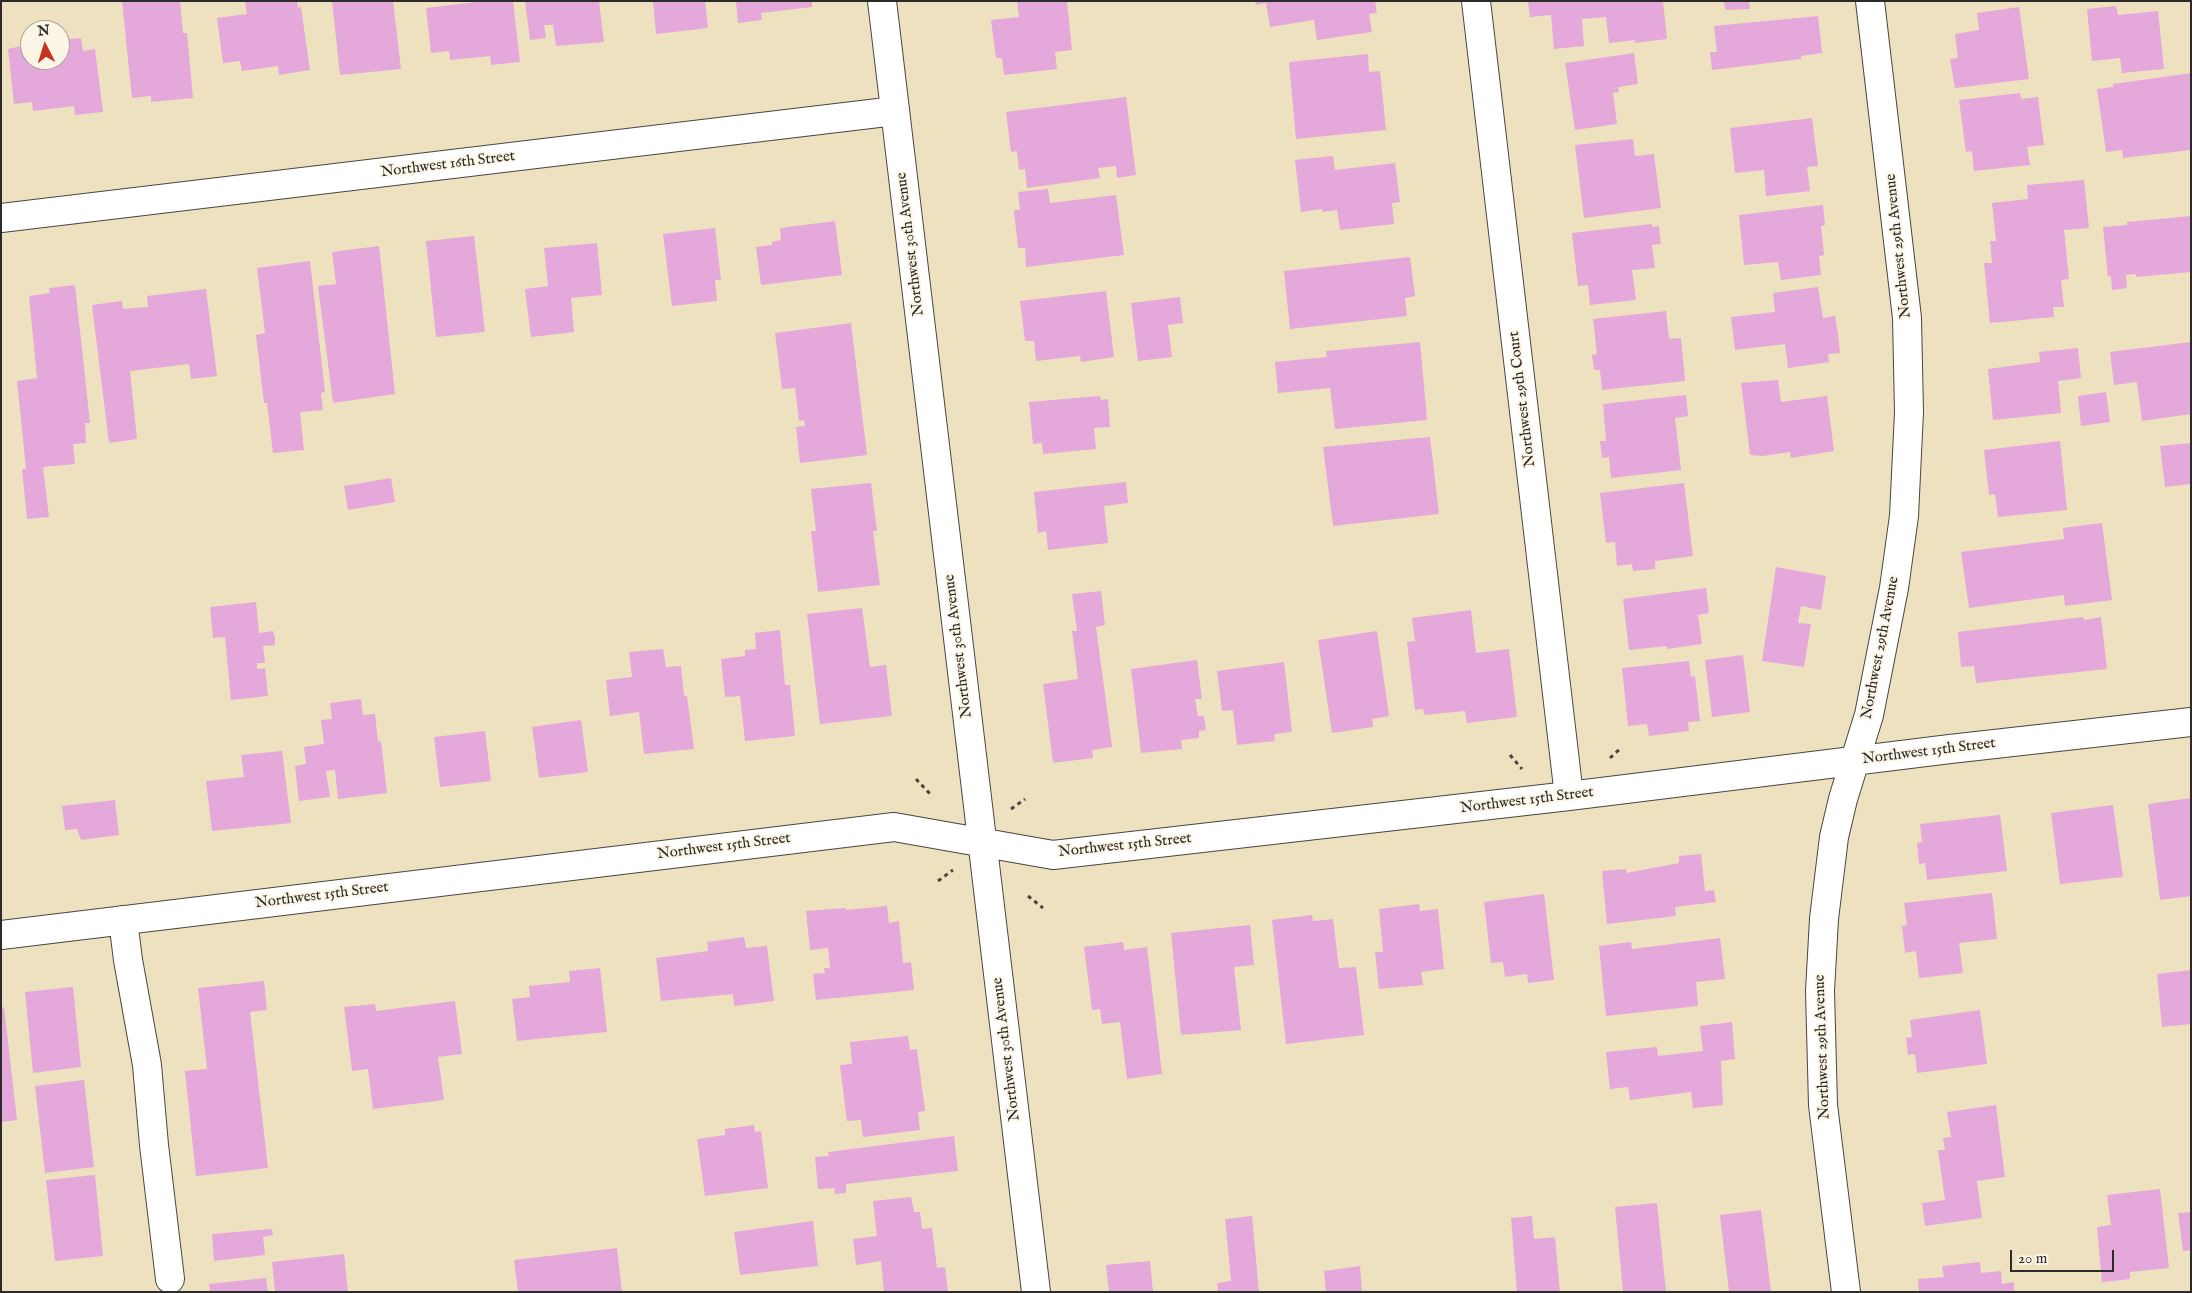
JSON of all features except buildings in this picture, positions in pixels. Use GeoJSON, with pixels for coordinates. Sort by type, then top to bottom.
{"type":"FeatureCollection","features":[{"type":"Feature","properties":{"kind":"street","name":"Northwest 30th Avenue"},"geometry":{"type":"LineString","coordinates":[[882,1],[1036,1292]]}},
{"type":"Feature","properties":{"kind":"street","name":"Northwest 29th Court"},"geometry":{"type":"LineString","coordinates":[[1476,1],[1570,796]]}},
{"type":"Feature","properties":{"kind":"street","name":"Northwest 29th Avenue"},"geometry":{"type":"LineString","coordinates":[[1846,1292],[1824,1105],[1820,991],[1824,919],[1830,860],[1843,799],[1869,715],[1900,551],[1906,483],[1909,412],[1907,318],[1870,1]]}},
{"type":"Feature","properties":{"kind":"street","name":"Northwest 16th Street"},"geometry":{"type":"LineString","coordinates":[[1,218],[895,111]]}},
{"type":"Feature","properties":{"kind":"street","name":"Northwest 15th Street"},"geometry":{"type":"LineString","coordinates":[[1,935],[894,826],[1053,855],[2191,722]]}},
{"type":"Feature","properties":{"kind":"street"},"geometry":{"type":"LineString","coordinates":[[124,920],[128,960],[147,1065],[154,1145],[170,1279]]}},
{"type":"Feature","properties":{"kind":"path"},"geometry":{"type":"LineString","coordinates":[[1608,760],[1621,748]]}},
{"type":"Feature","properties":{"kind":"path"},"geometry":{"type":"LineString","coordinates":[[1510,755],[1522,769]]}},
{"type":"Feature","properties":{"kind":"path"},"geometry":{"type":"LineString","coordinates":[[916,780],[932,796]]}},
{"type":"Feature","properties":{"kind":"path"},"geometry":{"type":"LineString","coordinates":[[1009,811],[1025,799]]}},
{"type":"Feature","properties":{"kind":"path"},"geometry":{"type":"LineString","coordinates":[[938,881],[955,868]]}},
{"type":"Feature","properties":{"kind":"path"},"geometry":{"type":"LineString","coordinates":[[1028,896],[1043,908]]}}]}
